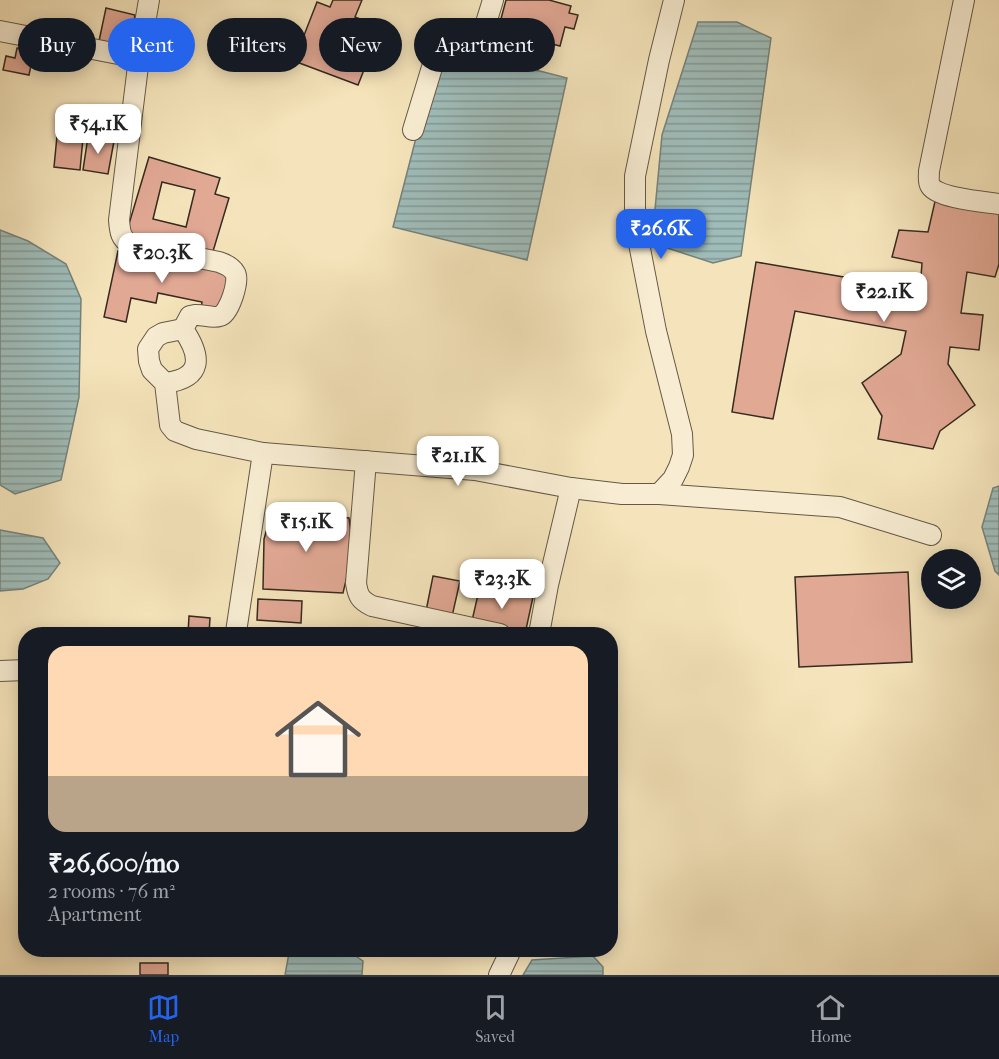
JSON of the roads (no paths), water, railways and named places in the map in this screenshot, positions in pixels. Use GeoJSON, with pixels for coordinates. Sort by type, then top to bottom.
{"type":"FeatureCollection","features":[{"type":"Feature","properties":{"kind":"street"},"geometry":{"type":"LineString","coordinates":[[146,18],[149,0]]}},
{"type":"Feature","properties":{"kind":"street"},"geometry":{"type":"LineString","coordinates":[[413,130],[440,41],[443,38],[474,42],[478,40],[482,36],[493,0]]}},
{"type":"Feature","properties":{"kind":"street"},"geometry":{"type":"LineString","coordinates":[[659,494],[673,479],[680,467],[683,455],[682,434],[656,330],[635,223],[635,184],[658,60],[674,0]]}},
{"type":"Feature","properties":{"kind":"street"},"geometry":{"type":"LineString","coordinates":[[964,0],[928,184],[934,191],[947,195],[999,204]]}},
{"type":"Feature","properties":{"kind":"street"},"geometry":{"type":"LineString","coordinates":[[0,31],[108,52]]}},
{"type":"Feature","properties":{"kind":"street"},"geometry":{"type":"LineString","coordinates":[[137,72],[119,220],[120,234],[130,244],[219,262],[235,272],[237,278],[229,308],[223,315],[190,316],[183,329]]}},
{"type":"Feature","properties":{"kind":"street"},"geometry":{"type":"LineString","coordinates":[[165,383],[179,381],[190,376],[194,369],[195,350],[183,329]]}},
{"type":"Feature","properties":{"kind":"street"},"geometry":{"type":"LineString","coordinates":[[183,329],[163,333],[156,337],[148,349],[149,361],[152,370],[165,383],[168,417],[171,425],[175,431],[195,439],[263,453],[475,470],[572,488],[622,494],[659,494],[840,507],[931,535]]}},
{"type":"Feature","properties":{"kind":"street"},"geometry":{"type":"LineString","coordinates":[[237,627],[263,453]]}},
{"type":"Feature","properties":{"kind":"street"},"geometry":{"type":"LineString","coordinates":[[366,461],[356,583],[358,594],[362,600],[372,606],[468,627]]}},
{"type":"Feature","properties":{"kind":"street"},"geometry":{"type":"LineString","coordinates":[[540,627],[548,585],[572,488]]}},
{"type":"Feature","properties":{"kind":"street"},"geometry":{"type":"LineString","coordinates":[[0,671],[18,670]]}},
{"type":"Feature","properties":{"kind":"street"},"geometry":{"type":"LineString","coordinates":[[499,975],[508,957]]}},
{"type":"Feature","properties":{"kind":"water"},"geometry":{"type":"Polygon","coordinates":[[[698,22],[737,22],[771,38],[741,256],[713,263],[658,245],[654,220],[662,135],[698,22]]]}},
{"type":"Feature","properties":{"kind":"water"},"geometry":{"type":"Polygon","coordinates":[[[433,72],[544,72],[567,78],[527,260],[393,227],[433,72]]]}},
{"type":"Feature","properties":{"kind":"water"},"geometry":{"type":"Polygon","coordinates":[[[0,230],[28,241],[66,264],[81,299],[79,397],[61,480],[15,494],[0,485],[0,230]]]}},
{"type":"Feature","properties":{"kind":"water"},"geometry":{"type":"Polygon","coordinates":[[[999,486],[999,575],[995,571],[982,527],[993,488],[999,486]]]}},
{"type":"Feature","properties":{"kind":"water"},"geometry":{"type":"Polygon","coordinates":[[[0,530],[43,538],[60,563],[48,579],[23,589],[0,591],[0,530]]]}},
{"type":"Feature","properties":{"kind":"water"},"geometry":{"type":"Polygon","coordinates":[[[288,957],[357,957],[363,961],[362,975],[285,975],[288,957]]]}},
{"type":"Feature","properties":{"kind":"water"},"geometry":{"type":"Polygon","coordinates":[[[594,957],[603,967],[603,975],[523,975],[532,960],[594,957]]]}}]}
